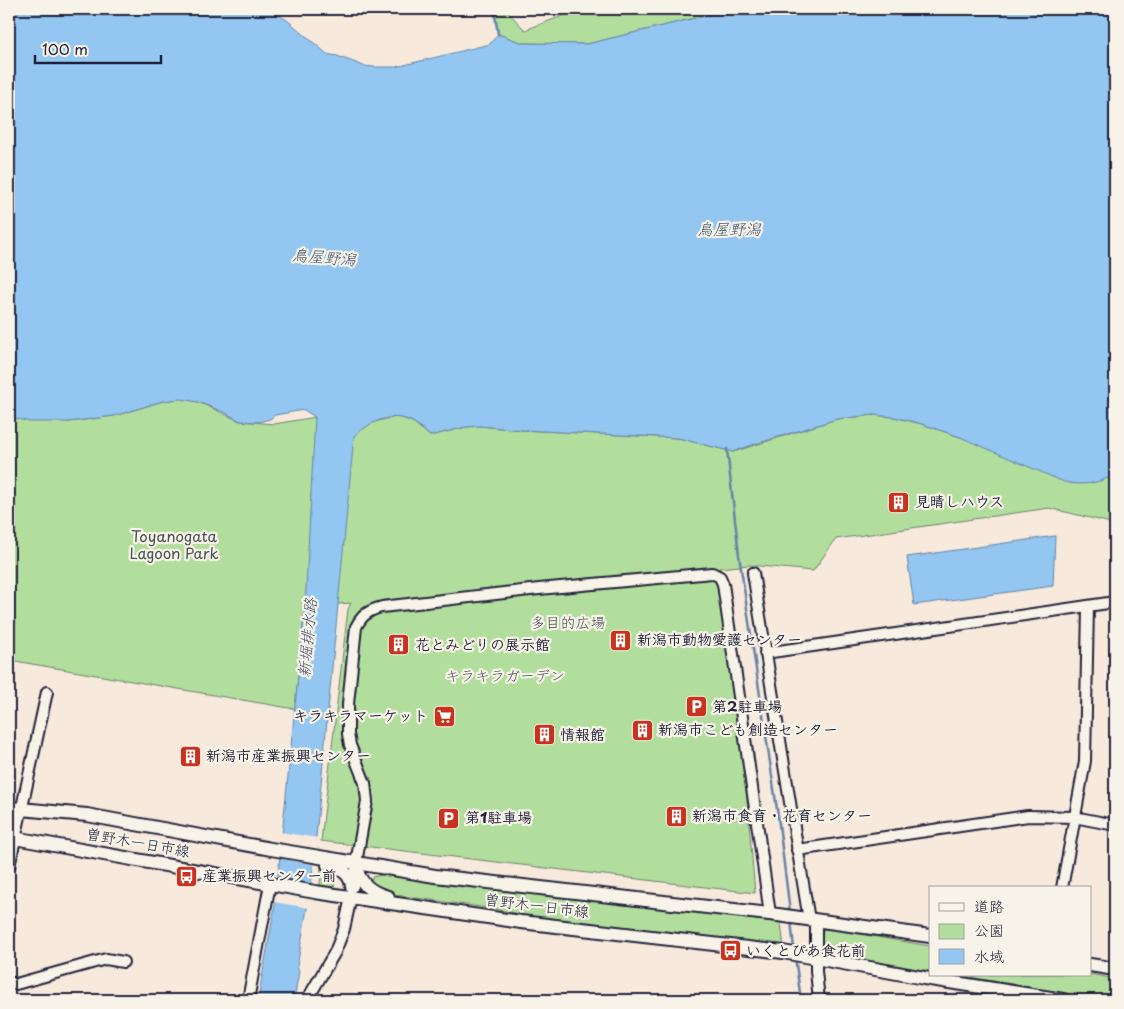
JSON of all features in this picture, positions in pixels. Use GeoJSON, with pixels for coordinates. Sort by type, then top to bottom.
{"type":"FeatureCollection","features":[{"type":"Feature","properties":{"kind":"main road","name":"曽野木一日市線"},"geometry":{"type":"LineString","coordinates":[[15,808],[87,815],[280,850],[317,860],[354,881],[429,908],[521,922],[783,952],[924,978],[1063,1000]]}},
{"type":"Feature","properties":{"kind":"main road","name":"曽野木一日市線"},"geometry":{"type":"LineString","coordinates":[[11,838],[321,893],[354,881],[396,870],[809,919],[929,936]]}},
{"type":"Feature","properties":{"kind":"main road"},"geometry":{"type":"LineString","coordinates":[[317,860],[342,869],[354,881],[375,892],[412,901],[429,908]]}},
{"type":"Feature","properties":{"kind":"main road"},"geometry":{"type":"LineString","coordinates":[[1092,965],[1115,969]]}},
{"type":"Feature","properties":{"kind":"street"},"geometry":{"type":"LineString","coordinates":[[307,1000],[335,952],[344,929],[354,881],[367,801],[365,783],[350,744],[347,722],[356,627],[363,615],[371,609],[549,588],[712,573],[720,577],[723,584],[774,915]]}},
{"type":"Feature","properties":{"kind":"street"},"geometry":{"type":"LineString","coordinates":[[753,574],[809,919],[812,957],[820,1000]]}},
{"type":"Feature","properties":{"kind":"street"},"geometry":{"type":"LineString","coordinates":[[765,653],[1115,602]]}},
{"type":"Feature","properties":{"kind":"street"},"geometry":{"type":"LineString","coordinates":[[1062,886],[1085,761],[1088,607]]}},
{"type":"Feature","properties":{"kind":"street"},"geometry":{"type":"LineString","coordinates":[[9,867],[15,808],[46,692]]}},
{"type":"Feature","properties":{"kind":"street"},"geometry":{"type":"LineString","coordinates":[[797,850],[1028,816],[1074,817],[1115,825]]}},
{"type":"Feature","properties":{"kind":"street"},"geometry":{"type":"LineString","coordinates":[[248,1000],[271,884]]}},
{"type":"Feature","properties":{"kind":"street"},"geometry":{"type":"LineString","coordinates":[[9,982],[16,984],[106,959],[123,962]]}},
{"type":"Feature","properties":{"kind":"green space"},"geometry":{"type":"Polygon","coordinates":[[[495,9],[505,9],[525,30],[581,9],[733,9],[587,44],[523,43],[498,34],[495,9]]]}},
{"type":"Feature","properties":{"kind":"green space","name":"Toyanogata Lagoon Park"},"geometry":{"type":"Polygon","coordinates":[[[181,398],[198,402],[240,421],[274,424],[316,417],[367,424],[393,417],[402,418],[414,423],[430,436],[466,427],[480,426],[678,438],[733,452],[837,419],[874,415],[894,417],[1109,478],[1115,474],[1115,524],[1049,508],[836,539],[813,571],[749,565],[719,568],[726,575],[729,588],[755,893],[321,841],[348,609],[351,603],[305,607],[295,709],[9,660],[9,417],[69,422],[114,416],[163,401],[181,398]]]}},
{"type":"Feature","properties":{"kind":"green space"},"geometry":{"type":"Polygon","coordinates":[[[321,867],[336,871],[334,887],[320,887],[321,867]]]}},
{"type":"Feature","properties":{"kind":"green space"},"geometry":{"type":"Polygon","coordinates":[[[386,874],[781,923],[784,948],[544,920],[495,909],[395,895],[371,886],[372,877],[386,874]]]}},
{"type":"Feature","properties":{"kind":"green space"},"geometry":{"type":"Polygon","coordinates":[[[830,929],[929,946],[929,971],[821,952],[820,934],[823,930],[830,929]]]}},
{"type":"Feature","properties":{"kind":"green space"},"geometry":{"type":"Polygon","coordinates":[[[1092,974],[1115,979],[1115,1000],[964,976],[1092,976],[1092,974]]]}},
{"type":"Feature","properties":{"kind":"water","name":"鳥屋野潟"},"geometry":{"type":"Polygon","coordinates":[[[9,9],[269,9],[287,20],[327,54],[364,66],[396,67],[490,44],[498,34],[523,43],[587,44],[733,9],[1115,9],[1115,474],[1103,480],[1090,483],[1064,482],[960,437],[922,424],[894,417],[874,415],[837,419],[733,452],[678,438],[480,426],[466,427],[430,436],[416,424],[406,419],[398,418],[382,419],[367,426],[354,436],[312,879],[297,967],[299,971],[294,1000],[258,1000],[275,905],[305,607],[315,417],[304,410],[275,415],[270,419],[258,422],[240,421],[224,412],[198,402],[181,399],[163,401],[114,416],[69,422],[30,422],[9,417],[9,9]]]}},
{"type":"Feature","properties":{"kind":"water"},"geometry":{"type":"Polygon","coordinates":[[[1055,536],[1053,586],[914,605],[907,557],[1055,536]]]}},
{"type":"Feature","properties":{"kind":"pier"},"geometry":{"type":"Polygon","coordinates":[[[280,832],[318,838],[316,865],[277,858],[280,832]]]}},
{"type":"Feature","properties":{"kind":"pier"},"geometry":{"type":"Polygon","coordinates":[[[275,880],[313,886],[310,908],[273,902],[275,880]]]}},
{"type":"Feature","properties":{"kind":"waterway"},"geometry":{"type":"LineString","coordinates":[[494,9],[498,34]]}},
{"type":"Feature","properties":{"kind":"waterway"},"geometry":{"type":"LineString","coordinates":[[727,449],[739,555],[778,816],[790,912]]}},
{"type":"Feature","properties":{"kind":"waterway"},"geometry":{"type":"LineString","coordinates":[[791,920],[794,949]]}},
{"type":"Feature","properties":{"kind":"waterway"},"geometry":{"type":"LineString","coordinates":[[795,957],[801,1000]]}},
{"type":"Feature","properties":{"kind":"place","name":"見晴しハウス"},"geometry":{"type":"Point","coordinates":[899,502]}},
{"type":"Feature","properties":{"kind":"place","name":"新潟市動物愛護センター"},"geometry":{"type":"Point","coordinates":[621,640]}},
{"type":"Feature","properties":{"kind":"place","name":"花とみどりの展示館"},"geometry":{"type":"Point","coordinates":[399,645]}},
{"type":"Feature","properties":{"kind":"place","name":"第2駐車場"},"geometry":{"type":"Point","coordinates":[696,707]}},
{"type":"Feature","properties":{"kind":"place","name":"キラキラマーケット"},"geometry":{"type":"Point","coordinates":[444,716]}},
{"type":"Feature","properties":{"kind":"place","name":"新潟市こども創造センター"},"geometry":{"type":"Point","coordinates":[642,730]}},
{"type":"Feature","properties":{"kind":"place","name":"情報館"},"geometry":{"type":"Point","coordinates":[544,735]}},
{"type":"Feature","properties":{"kind":"place","name":"新潟市産業振興センター"},"geometry":{"type":"Point","coordinates":[190,756]}},
{"type":"Feature","properties":{"kind":"place","name":"新潟市食育・花育センター"},"geometry":{"type":"Point","coordinates":[676,816]}},
{"type":"Feature","properties":{"kind":"place","name":"第1駐車場"},"geometry":{"type":"Point","coordinates":[449,818]}},
{"type":"Feature","properties":{"kind":"place","name":"産業振興センター前"},"geometry":{"type":"Point","coordinates":[186,876]}},
{"type":"Feature","properties":{"kind":"place","name":"いくとぴあ食花前"},"geometry":{"type":"Point","coordinates":[730,951]}},
{"type":"Feature","properties":{"kind":"park label","name":"多目的広場"},"geometry":{"type":"Point","coordinates":[568,623]}},
{"type":"Feature","properties":{"kind":"park label","name":"キラキラガーデン"},"geometry":{"type":"Point","coordinates":[505,676]}},
{"type":"Feature","properties":{"kind":"water label","name":"新堀排水路"},"geometry":{"type":"Point","coordinates":[307,638]}}]}
